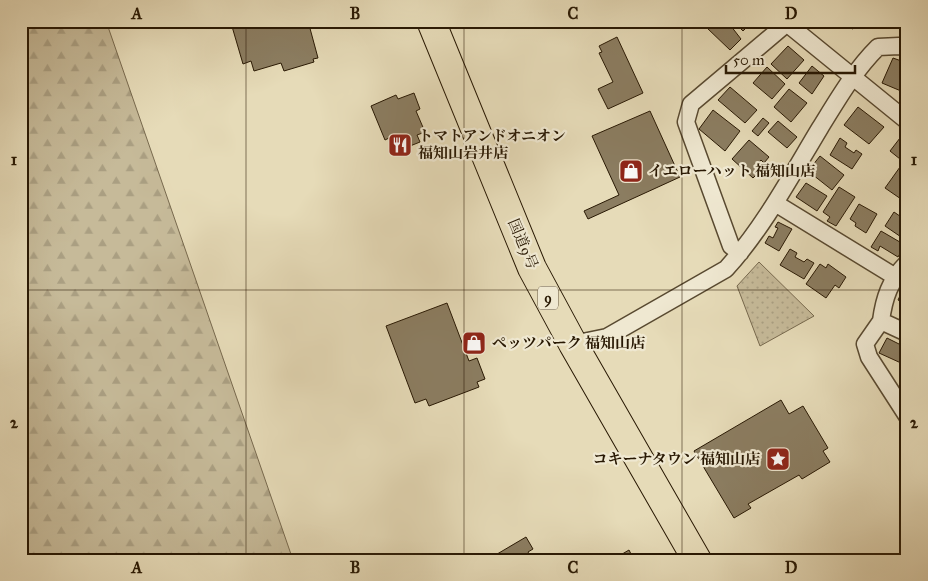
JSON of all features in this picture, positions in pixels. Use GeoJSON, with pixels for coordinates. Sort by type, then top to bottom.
{"type":"FeatureCollection","features":[{"type":"Feature","properties":{"kind":"highway","name":"国道9号"},"geometry":{"type":"LineString","coordinates":[[431,21],[532,268],[573,344],[697,560]]}},
{"type":"Feature","properties":{"kind":"street"},"geometry":{"type":"LineString","coordinates":[[740,253],[731,246],[686,122],[691,104],[785,22],[907,121]]}},
{"type":"Feature","properties":{"kind":"street"},"geometry":{"type":"LineString","coordinates":[[573,344],[607,337],[726,269],[740,253],[775,203],[851,77],[878,47],[899,46],[907,48]]}},
{"type":"Feature","properties":{"kind":"street"},"geometry":{"type":"LineString","coordinates":[[775,203],[894,276]]}},
{"type":"Feature","properties":{"kind":"street"},"geometry":{"type":"LineString","coordinates":[[907,263],[894,276],[883,308],[881,321],[865,344],[869,357],[907,416]]}},
{"type":"Feature","properties":{"kind":"street"},"geometry":{"type":"LineString","coordinates":[[881,321],[907,333]]}},
{"type":"Feature","properties":{"kind":"green space"},"geometry":{"type":"Polygon","coordinates":[[[21,21],[106,21],[293,560],[21,560],[21,21]]]}},
{"type":"Feature","properties":{"kind":"green space"},"geometry":{"type":"Polygon","coordinates":[[[759,262],[814,316],[760,346],[737,286],[759,262]]]}},
{"type":"Feature","properties":{"kind":"building"},"geometry":{"type":"Polygon","coordinates":[[[236,21],[308,21],[318,58],[313,59],[314,62],[284,71],[281,63],[254,71],[251,61],[243,64],[231,23],[236,21]]]}},
{"type":"Feature","properties":{"kind":"building"},"geometry":{"type":"Polygon","coordinates":[[[714,21],[727,21],[741,39],[730,50],[707,28],[714,21]]]}},
{"type":"Feature","properties":{"kind":"building"},"geometry":{"type":"Polygon","coordinates":[[[733,21],[753,21],[743,31],[733,21]]]}},
{"type":"Feature","properties":{"kind":"building"},"geometry":{"type":"Polygon","coordinates":[[[842,21],[856,21],[853,29],[841,24],[842,21]]]}},
{"type":"Feature","properties":{"kind":"building"},"geometry":{"type":"Polygon","coordinates":[[[617,37],[643,93],[608,109],[598,89],[613,82],[599,53],[602,52],[599,46],[617,37]]]}},
{"type":"Feature","properties":{"kind":"building"},"geometry":{"type":"Polygon","coordinates":[[[788,46],[804,60],[787,79],[771,64],[788,46]]]}},
{"type":"Feature","properties":{"kind":"building"},"geometry":{"type":"Polygon","coordinates":[[[893,58],[907,63],[907,77],[901,91],[882,83],[893,58]]]}},
{"type":"Feature","properties":{"kind":"building"},"geometry":{"type":"Polygon","coordinates":[[[812,66],[824,76],[812,94],[799,83],[812,66]]]}},
{"type":"Feature","properties":{"kind":"building"},"geometry":{"type":"Polygon","coordinates":[[[767,67],[785,84],[772,99],[753,83],[767,67]]]}},
{"type":"Feature","properties":{"kind":"building"},"geometry":{"type":"Polygon","coordinates":[[[730,87],[757,110],[745,123],[718,100],[730,87]]]}},
{"type":"Feature","properties":{"kind":"building"},"geometry":{"type":"Polygon","coordinates":[[[789,89],[807,103],[791,122],[774,107],[789,89]]]}},
{"type":"Feature","properties":{"kind":"building"},"geometry":{"type":"Polygon","coordinates":[[[414,93],[420,109],[416,111],[425,132],[417,135],[420,142],[395,152],[389,138],[385,140],[371,106],[396,95],[398,99],[414,93]]]}},
{"type":"Feature","properties":{"kind":"building"},"geometry":{"type":"Polygon","coordinates":[[[858,107],[884,127],[869,144],[844,125],[858,107]]]}},
{"type":"Feature","properties":{"kind":"building"},"geometry":{"type":"Polygon","coordinates":[[[713,110],[740,131],[725,151],[699,129],[713,110]]]}},
{"type":"Feature","properties":{"kind":"building"},"geometry":{"type":"Polygon","coordinates":[[[650,111],[680,177],[588,219],[584,211],[619,195],[592,136],[650,111]]]}},
{"type":"Feature","properties":{"kind":"building"},"geometry":{"type":"Polygon","coordinates":[[[763,118],[769,123],[758,136],[752,131],[763,118]]]}},
{"type":"Feature","properties":{"kind":"building"},"geometry":{"type":"Polygon","coordinates":[[[778,121],[797,137],[787,148],[768,132],[778,121]]]}},
{"type":"Feature","properties":{"kind":"building"},"geometry":{"type":"Polygon","coordinates":[[[840,138],[847,143],[845,147],[854,153],[856,150],[862,154],[852,169],[830,155],[840,138]]]}},
{"type":"Feature","properties":{"kind":"building"},"geometry":{"type":"Polygon","coordinates":[[[900,138],[907,144],[907,150],[900,159],[890,151],[900,138]]]}},
{"type":"Feature","properties":{"kind":"building"},"geometry":{"type":"Polygon","coordinates":[[[749,140],[769,157],[764,163],[761,160],[754,168],[759,172],[753,178],[732,159],[749,140]]]}},
{"type":"Feature","properties":{"kind":"building"},"geometry":{"type":"Polygon","coordinates":[[[820,156],[844,175],[832,190],[808,171],[820,156]]]}},
{"type":"Feature","properties":{"kind":"building"},"geometry":{"type":"Polygon","coordinates":[[[905,160],[907,162],[907,191],[901,199],[885,188],[905,160]]]}},
{"type":"Feature","properties":{"kind":"building"},"geometry":{"type":"Polygon","coordinates":[[[806,183],[827,196],[817,211],[796,197],[806,183]]]}},
{"type":"Feature","properties":{"kind":"building"},"geometry":{"type":"Polygon","coordinates":[[[839,187],[855,197],[836,226],[827,221],[830,217],[823,212],[839,187]]]}},
{"type":"Feature","properties":{"kind":"building"},"geometry":{"type":"Polygon","coordinates":[[[859,204],[877,214],[866,233],[855,226],[856,223],[850,219],[859,204]]]}},
{"type":"Feature","properties":{"kind":"building"},"geometry":{"type":"Polygon","coordinates":[[[894,212],[907,221],[905,233],[907,235],[904,239],[885,226],[894,212]]]}},
{"type":"Feature","properties":{"kind":"building"},"geometry":{"type":"Polygon","coordinates":[[[778,222],[792,229],[779,251],[765,243],[769,236],[773,238],[778,228],[775,227],[778,222]]]}},
{"type":"Feature","properties":{"kind":"building"},"geometry":{"type":"Polygon","coordinates":[[[881,231],[905,245],[898,257],[880,246],[878,251],[871,247],[881,231]]]}},
{"type":"Feature","properties":{"kind":"building"},"geometry":{"type":"Polygon","coordinates":[[[790,249],[797,253],[795,257],[804,262],[807,259],[814,263],[804,279],[780,265],[790,249]]]}},
{"type":"Feature","properties":{"kind":"building"},"geometry":{"type":"Polygon","coordinates":[[[820,264],[826,268],[828,264],[846,277],[839,288],[835,285],[826,298],[806,284],[820,264]]]}},
{"type":"Feature","properties":{"kind":"building"},"geometry":{"type":"Polygon","coordinates":[[[907,284],[907,305],[898,300],[907,284]]]}},
{"type":"Feature","properties":{"kind":"building"},"geometry":{"type":"Polygon","coordinates":[[[447,303],[469,361],[477,358],[485,379],[477,382],[479,387],[429,406],[426,399],[415,403],[386,326],[447,303]]]}},
{"type":"Feature","properties":{"kind":"building"},"geometry":{"type":"Polygon","coordinates":[[[887,338],[907,348],[901,363],[879,353],[887,338]]]}},
{"type":"Feature","properties":{"kind":"building"},"geometry":{"type":"Polygon","coordinates":[[[781,400],[789,414],[803,406],[828,448],[823,451],[830,462],[802,479],[799,475],[748,504],[751,508],[734,518],[694,451],[781,400]]]}},
{"type":"Feature","properties":{"kind":"building"},"geometry":{"type":"Polygon","coordinates":[[[526,537],[533,549],[528,552],[532,560],[487,560],[526,537]]]}},
{"type":"Feature","properties":{"kind":"building"},"geometry":{"type":"Polygon","coordinates":[[[629,550],[634,560],[612,560],[629,550]]]}},
{"type":"Feature","properties":{"kind":"place","name":"トマトアンドオニオン 福知山岩井店"},"geometry":{"type":"Point","coordinates":[400,145]}},
{"type":"Feature","properties":{"kind":"place","name":"イエローハット 福知山店"},"geometry":{"type":"Point","coordinates":[631,171]}},
{"type":"Feature","properties":{"kind":"place","name":"ペッツパーク 福知山店"},"geometry":{"type":"Point","coordinates":[474,343]}},
{"type":"Feature","properties":{"kind":"place","name":"コキーナタウン 福知山店"},"geometry":{"type":"Point","coordinates":[778,459]}}]}
